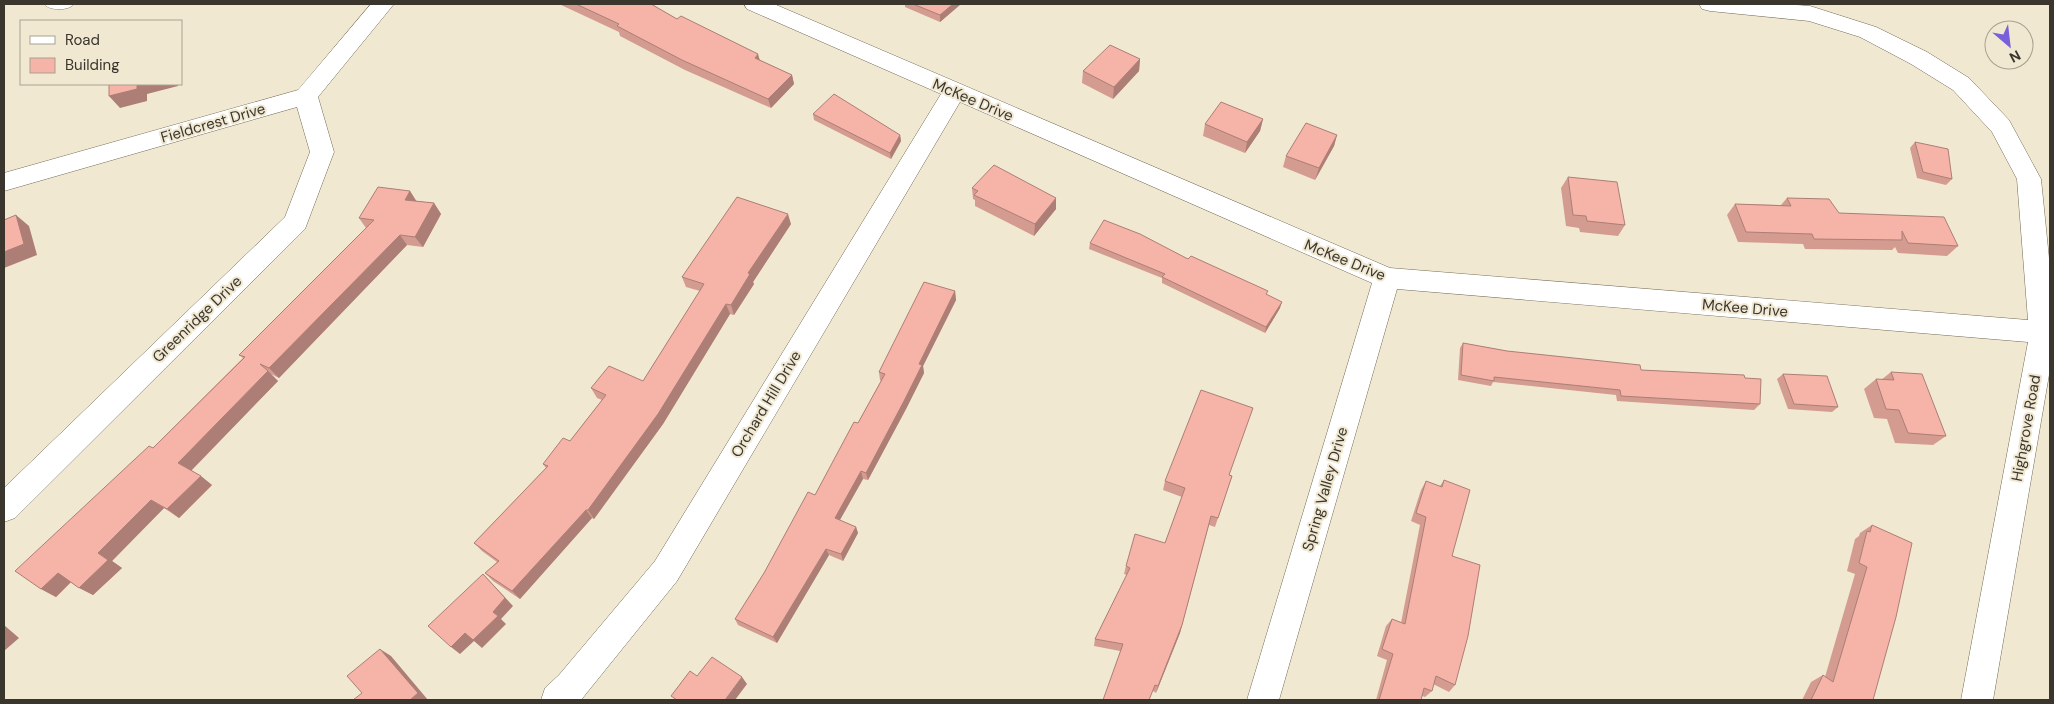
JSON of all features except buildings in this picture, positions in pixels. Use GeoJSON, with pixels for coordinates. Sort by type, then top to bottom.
{"type":"FeatureCollection","features":[{"type":"Feature","properties":{"kind":"street"},"geometry":{"type":"LineString","coordinates":[[306,96],[383,4]]}},
{"type":"Feature","properties":{"kind":"street","name":"McKee Drive"},"geometry":{"type":"LineString","coordinates":[[755,4],[954,92],[1387,278],[2043,332]]}},
{"type":"Feature","properties":{"kind":"street","name":"Highgrove Road"},"geometry":{"type":"LineString","coordinates":[[1710,4],[1810,14],[1868,32],[1920,58],[1960,84],[2000,126],[2029,180],[2043,332],[1977,700]]}},
{"type":"Feature","properties":{"kind":"street","name":"Orchard Hill Drive"},"geometry":{"type":"LineString","coordinates":[[557,700],[570,687],[666,571],[954,92]]}},
{"type":"Feature","properties":{"kind":"street","name":"Fieldcrest Drive"},"geometry":{"type":"LineString","coordinates":[[4,182],[306,96]]}},
{"type":"Feature","properties":{"kind":"street","name":"Greenridge Drive"},"geometry":{"type":"LineString","coordinates":[[4,508],[296,222],[322,152],[306,96]]}},
{"type":"Feature","properties":{"kind":"street","name":"Spring Valley Drive"},"geometry":{"type":"LineString","coordinates":[[1262,700],[1387,278]]}},
{"type":"Feature","properties":{"kind":"lane"},"geometry":{"type":"LineString","coordinates":[[51,4],[67,4]]}}]}
